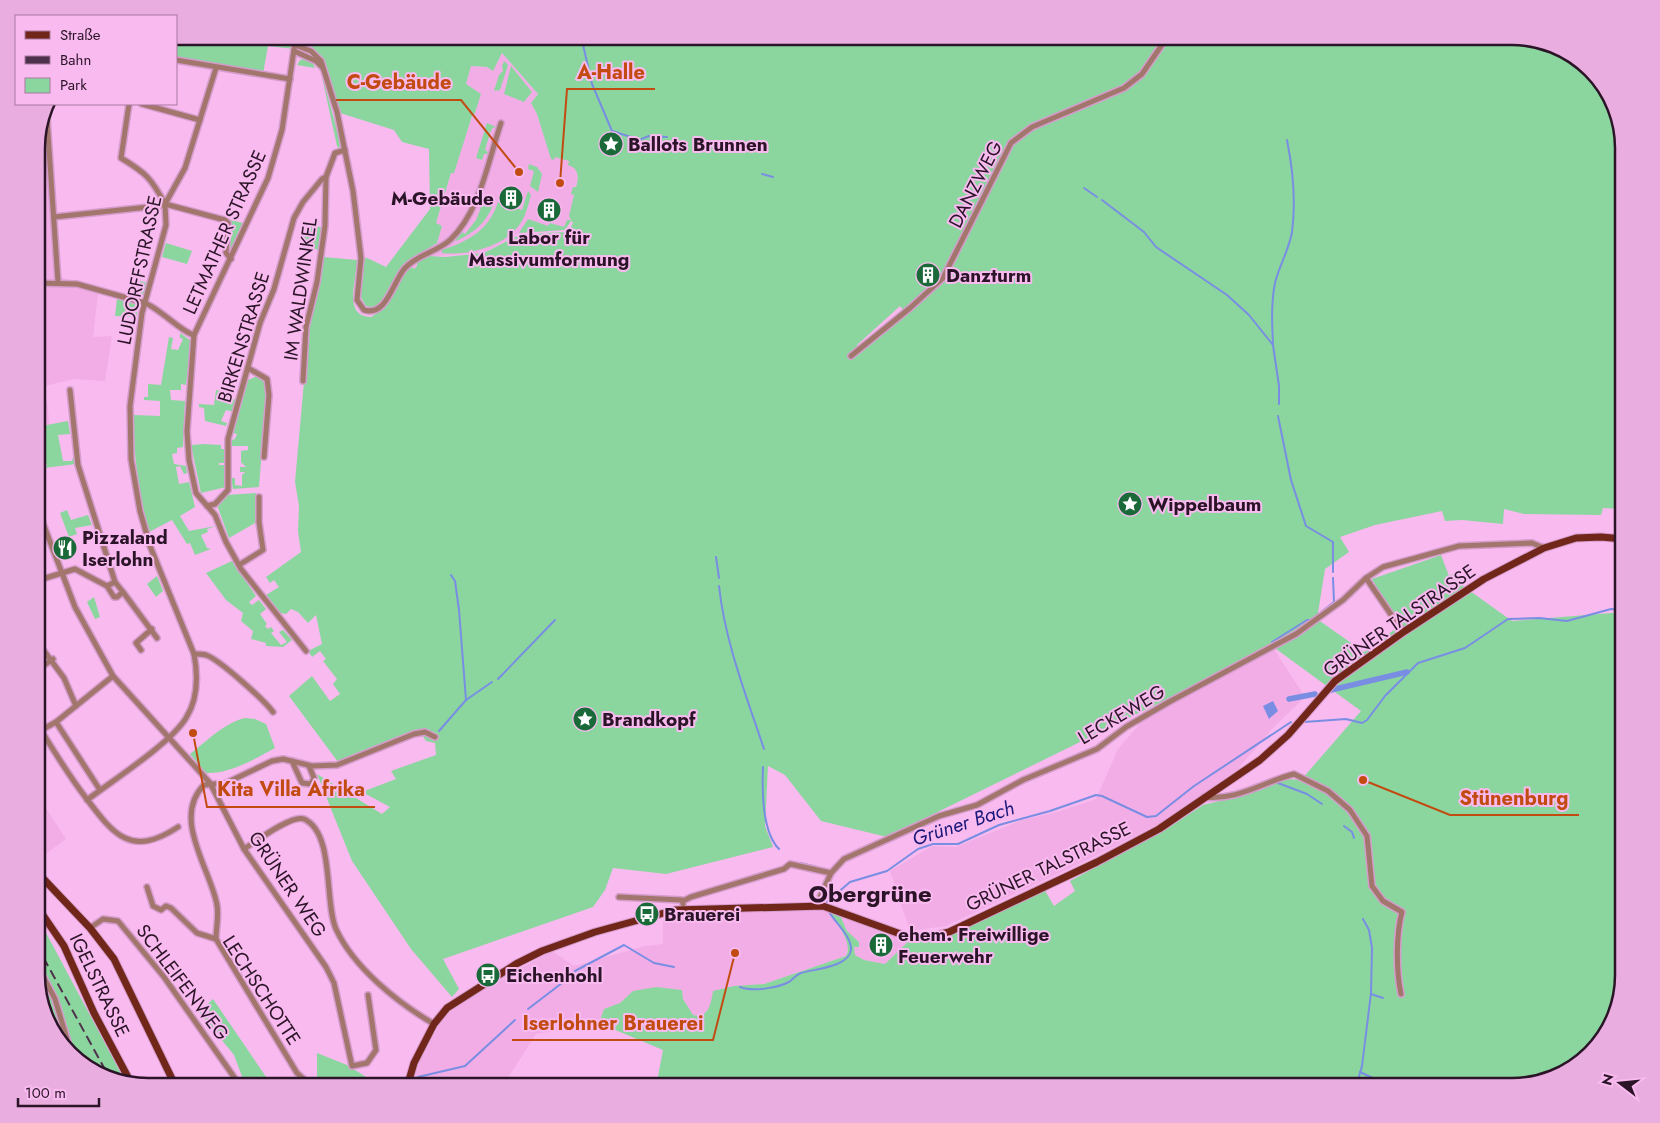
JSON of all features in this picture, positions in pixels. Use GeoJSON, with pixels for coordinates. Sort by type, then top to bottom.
{"type":"FeatureCollection","features":[{"type":"Feature","properties":{"kind":"main road","name":"GRÜNER TALSTRASSE"},"geometry":{"type":"LineString","coordinates":[[410,1078],[414,1063],[434,1024],[447,1008],[481,984],[542,951],[595,932],[683,905],[824,907],[906,936],[942,935],[1098,862],[1159,829],[1203,797],[1260,760],[1288,735],[1335,681],[1403,632],[1484,579],[1544,548],[1576,538],[1601,537],[1615,539]]}},
{"type":"Feature","properties":{"kind":"main road"},"geometry":{"type":"LineString","coordinates":[[45,881],[90,928],[121,972],[172,1078]]}},
{"type":"Feature","properties":{"kind":"main road","name":"IGELSTRASSE"},"geometry":{"type":"LineString","coordinates":[[45,918],[64,946],[94,1013],[127,1075]]}},
{"type":"Feature","properties":{"kind":"street","name":"LETMATHER STRASSE"},"geometry":{"type":"LineString","coordinates":[[194,335],[231,259],[272,165],[282,130],[294,45]]}},
{"type":"Feature","properties":{"kind":"street","name":"DANZWEG"},"geometry":{"type":"LineString","coordinates":[[852,356],[910,308],[946,274],[1011,143],[1018,136],[1052,118],[1124,88],[1142,74],[1162,45]]}},
{"type":"Feature","properties":{"kind":"street"},"geometry":{"type":"LineString","coordinates":[[294,48],[311,51],[321,61],[325,72],[345,150],[361,258],[357,300],[362,309],[373,312],[383,304],[406,268],[419,257],[445,245],[468,220],[476,206],[501,123]]}},
{"type":"Feature","properties":{"kind":"street"},"geometry":{"type":"LineString","coordinates":[[178,60],[290,79]]}},
{"type":"Feature","properties":{"kind":"street","name":"LUDORFFSTRASSE"},"geometry":{"type":"LineString","coordinates":[[87,800],[168,737],[185,719],[192,703],[197,673],[194,654],[148,540],[137,502],[132,465],[130,406],[136,352],[145,303],[166,226],[165,204],[185,168],[216,68]]}},
{"type":"Feature","properties":{"kind":"street"},"geometry":{"type":"LineString","coordinates":[[129,105],[121,158],[142,170],[155,186],[165,204]]}},
{"type":"Feature","properties":{"kind":"street"},"geometry":{"type":"LineString","coordinates":[[146,105],[200,120]]}},
{"type":"Feature","properties":{"kind":"street"},"geometry":{"type":"LineString","coordinates":[[48,128],[58,282]]}},
{"type":"Feature","properties":{"kind":"street","name":"IM WALDWINKEL"},"geometry":{"type":"LineString","coordinates":[[303,381],[306,327],[317,282],[325,226],[326,177],[336,153],[345,150]]}},
{"type":"Feature","properties":{"kind":"street","name":"BIRKENSTRASSE"},"geometry":{"type":"LineString","coordinates":[[206,506],[215,504],[228,490],[228,439],[263,313],[274,290],[294,218],[303,202],[322,179],[326,177]]}},
{"type":"Feature","properties":{"kind":"street"},"geometry":{"type":"LineString","coordinates":[[54,217],[165,204],[225,220],[228,223],[226,253],[231,259]]}},
{"type":"Feature","properties":{"kind":"street"},"geometry":{"type":"LineString","coordinates":[[45,282],[88,286],[145,303],[152,306],[187,333],[194,335],[187,445],[196,493],[215,515],[239,565],[306,651]]}},
{"type":"Feature","properties":{"kind":"street"},"geometry":{"type":"LineString","coordinates":[[248,368],[267,379],[269,395],[264,457]]}},
{"type":"Feature","properties":{"kind":"street"},"geometry":{"type":"LineString","coordinates":[[70,390],[78,465],[115,582],[157,638]]}},
{"type":"Feature","properties":{"kind":"street"},"geometry":{"type":"LineString","coordinates":[[239,565],[263,550],[259,522],[259,497]]}},
{"type":"Feature","properties":{"kind":"street","name":"GRÜNER WEG"},"geometry":{"type":"LineString","coordinates":[[45,529],[83,624],[113,676],[210,783],[244,849],[330,974],[339,1005],[348,1057],[352,1066],[367,1063],[376,1050],[368,996]]}},
{"type":"Feature","properties":{"kind":"street","name":"LECKEWEG"},"geometry":{"type":"LineString","coordinates":[[824,907],[831,873],[844,859],[939,816],[977,804],[1023,780],[1097,749],[1126,727],[1169,702],[1296,634],[1344,600],[1366,578],[1383,566],[1459,546],[1532,543],[1544,548]]}},
{"type":"Feature","properties":{"kind":"street"},"geometry":{"type":"LineString","coordinates":[[45,577],[75,569],[107,586],[114,597],[117,597],[122,592]]}},
{"type":"Feature","properties":{"kind":"street"},"geometry":{"type":"LineString","coordinates":[[1366,578],[1403,632]]}},
{"type":"Feature","properties":{"kind":"street"},"geometry":{"type":"LineString","coordinates":[[107,586],[115,582]]}},
{"type":"Feature","properties":{"kind":"street"},"geometry":{"type":"LineString","coordinates":[[141,650],[136,643],[152,629]]}},
{"type":"Feature","properties":{"kind":"street"},"geometry":{"type":"LineString","coordinates":[[45,651],[66,680],[76,706]]}},
{"type":"Feature","properties":{"kind":"street"},"geometry":{"type":"LineString","coordinates":[[194,654],[211,658],[256,692],[265,700],[273,712]]}},
{"type":"Feature","properties":{"kind":"street"},"geometry":{"type":"LineString","coordinates":[[45,666],[53,660]]}},
{"type":"Feature","properties":{"kind":"street"},"geometry":{"type":"LineString","coordinates":[[45,728],[56,722],[113,676]]}},
{"type":"Feature","properties":{"kind":"street"},"geometry":{"type":"LineString","coordinates":[[56,722],[100,790]]}},
{"type":"Feature","properties":{"kind":"street"},"geometry":{"type":"LineString","coordinates":[[216,939],[217,903],[200,856],[192,815],[197,794],[204,785],[226,783],[272,761],[283,759],[309,766],[337,766],[414,734],[425,732],[435,737]]}},
{"type":"Feature","properties":{"kind":"street"},"geometry":{"type":"LineString","coordinates":[[45,742],[107,826],[118,835],[129,839],[154,839],[178,827]]}},
{"type":"Feature","properties":{"kind":"street"},"geometry":{"type":"LineString","coordinates":[[292,761],[302,783],[307,785],[313,782],[314,778],[309,766]]}},
{"type":"Feature","properties":{"kind":"street"},"geometry":{"type":"LineString","coordinates":[[1203,797],[1219,799],[1294,774],[1328,791],[1350,810],[1366,836],[1372,886],[1383,901],[1402,912],[1398,928],[1397,946],[1401,994]]}},
{"type":"Feature","properties":{"kind":"street"},"geometry":{"type":"LineString","coordinates":[[244,849],[293,820],[305,820],[315,828],[320,838],[328,873],[333,919],[341,937],[370,974],[394,997],[407,1008],[434,1024]]}},
{"type":"Feature","properties":{"kind":"street"},"geometry":{"type":"LineString","coordinates":[[619,897],[667,898],[683,905],[691,896],[784,869],[790,864],[831,873]]}},
{"type":"Feature","properties":{"kind":"street","name":"LECHSCHOTTE"},"geometry":{"type":"LineString","coordinates":[[147,887],[153,906],[161,910],[166,906],[171,908],[197,933],[216,939],[297,1073],[303,1078]]}},
{"type":"Feature","properties":{"kind":"street","name":"SCHLEIFENWEG"},"geometry":{"type":"LineString","coordinates":[[90,928],[103,919],[118,921],[164,977],[235,1078]]}},
{"type":"Feature","properties":{"kind":"street"},"geometry":{"type":"LineString","coordinates":[[45,980],[55,999],[67,1038]]}},
{"type":"Feature","properties":{"kind":"shaded area"},"geometry":{"type":"Polygon","coordinates":[[[502,53],[538,94],[531,103],[537,114],[551,158],[555,156],[569,161],[576,170],[578,180],[571,194],[574,195],[569,225],[565,230],[519,233],[484,253],[436,256],[421,259],[414,269],[408,261],[437,243],[442,226],[436,224],[451,173],[481,95],[466,84],[471,66],[487,67],[493,71],[502,53]]]}},
{"type":"Feature","properties":{"kind":"shaded area"},"geometry":{"type":"Polygon","coordinates":[[[47,130],[59,277],[87,285],[98,293],[93,337],[112,336],[105,381],[74,379],[45,386],[45,142],[47,130]]]}},
{"type":"Feature","properties":{"kind":"shaded area"},"geometry":{"type":"Polygon","coordinates":[[[45,400],[47,400],[53,462],[45,464],[45,400]]]}},
{"type":"Feature","properties":{"kind":"shaded area"},"geometry":{"type":"Polygon","coordinates":[[[1272,646],[1305,697],[1272,729],[1238,769],[1168,819],[1083,862],[946,926],[910,931],[890,871],[932,846],[956,847],[1022,820],[1057,812],[1096,799],[1118,749],[1149,713],[1272,646]]]}},
{"type":"Feature","properties":{"kind":"shaded area"},"geometry":{"type":"Polygon","coordinates":[[[45,807],[66,839],[45,854],[45,807]]]}},
{"type":"Feature","properties":{"kind":"shaded area"},"geometry":{"type":"Polygon","coordinates":[[[826,908],[846,939],[848,946],[846,956],[764,984],[716,990],[710,1008],[698,1016],[693,1015],[683,999],[633,991],[620,1003],[604,1009],[599,1023],[536,1034],[508,1078],[414,1078],[418,1065],[444,1016],[482,990],[552,951],[574,966],[645,946],[663,944],[663,914],[669,912],[826,908]]]}},
{"type":"Feature","properties":{"kind":"shaded area"},"geometry":{"type":"Polygon","coordinates":[[[838,911],[913,937],[885,964],[864,960],[855,955],[854,947],[859,942],[847,931],[838,911]]]}},
{"type":"Feature","properties":{"kind":"green space"},"geometry":{"type":"Polygon","coordinates":[[[178,45],[294,45],[294,49],[268,46],[263,74],[178,59],[178,45]]]}},
{"type":"Feature","properties":{"kind":"green space"},"geometry":{"type":"Polygon","coordinates":[[[310,45],[1512,45],[1545,50],[1569,62],[1598,91],[1610,115],[1615,142],[1615,509],[1603,508],[1601,515],[1524,514],[1504,509],[1503,524],[1462,520],[1445,521],[1442,511],[1375,525],[1340,537],[1349,552],[1325,569],[1317,619],[1364,652],[1398,627],[1372,579],[1441,555],[1449,576],[1462,570],[1463,586],[1512,621],[1615,613],[1615,981],[1610,1008],[1598,1032],[1569,1061],[1545,1073],[1512,1078],[658,1078],[663,1050],[599,1023],[604,1009],[620,1003],[633,991],[656,987],[682,990],[683,999],[693,1015],[698,1016],[703,1015],[708,1009],[713,991],[734,986],[764,984],[846,956],[848,950],[845,938],[826,908],[838,911],[847,931],[859,942],[859,947],[854,947],[855,955],[864,960],[885,964],[913,937],[929,938],[1044,889],[1054,906],[1075,891],[1070,881],[1165,830],[1203,805],[1248,794],[1287,779],[1301,780],[1361,711],[1272,646],[1297,631],[1210,678],[887,837],[821,821],[785,775],[768,766],[765,826],[773,847],[666,874],[613,868],[605,890],[593,907],[443,959],[459,989],[452,997],[411,949],[352,861],[317,774],[382,814],[390,807],[362,792],[396,779],[391,771],[436,755],[435,743],[426,741],[419,730],[338,762],[289,696],[312,676],[330,701],[340,694],[333,684],[337,679],[323,661],[326,659],[320,651],[312,657],[308,651],[322,644],[316,615],[308,623],[298,612],[291,609],[286,614],[280,613],[266,595],[279,587],[274,580],[270,583],[266,577],[301,552],[298,531],[299,506],[295,482],[309,326],[324,257],[357,260],[353,294],[354,303],[356,310],[362,315],[371,317],[385,306],[405,273],[412,267],[414,269],[417,266],[417,262],[430,256],[445,257],[484,253],[515,237],[569,232],[573,222],[571,221],[565,230],[519,233],[528,219],[548,226],[550,223],[564,227],[567,220],[571,220],[569,216],[574,195],[571,194],[573,187],[576,187],[578,177],[574,168],[568,165],[569,161],[555,157],[554,160],[551,159],[537,114],[531,103],[538,94],[502,53],[493,71],[487,67],[471,66],[466,84],[481,94],[454,173],[451,173],[436,223],[442,226],[437,243],[408,261],[394,279],[380,304],[374,308],[366,306],[360,296],[363,259],[367,258],[386,267],[430,209],[429,149],[402,142],[394,130],[340,113],[323,58],[310,45]],[[900,306],[857,345],[860,352],[906,314],[900,306]]]}},
{"type":"Feature","properties":{"kind":"green space"},"geometry":{"type":"Polygon","coordinates":[[[300,60],[312,61],[315,68],[297,65],[300,60]]]}},
{"type":"Feature","properties":{"kind":"green space"},"geometry":{"type":"Polygon","coordinates":[[[504,61],[508,65],[500,90],[494,91],[499,75],[503,71],[504,61]]]}},
{"type":"Feature","properties":{"kind":"green space"},"geometry":{"type":"Polygon","coordinates":[[[511,66],[532,92],[524,102],[504,94],[511,66]]]}},
{"type":"Feature","properties":{"kind":"green space"},"geometry":{"type":"Polygon","coordinates":[[[320,68],[341,145],[339,148],[337,146],[320,68]]]}},
{"type":"Feature","properties":{"kind":"green space"},"geometry":{"type":"Polygon","coordinates":[[[487,123],[496,127],[492,128],[491,132],[487,131],[490,133],[485,150],[488,152],[484,154],[482,160],[476,158],[487,123]]]}},
{"type":"Feature","properties":{"kind":"green space"},"geometry":{"type":"Polygon","coordinates":[[[529,164],[537,167],[542,174],[538,192],[530,186],[534,171],[528,169],[529,164]]]}},
{"type":"Feature","properties":{"kind":"green space"},"geometry":{"type":"Polygon","coordinates":[[[528,191],[531,195],[524,218],[513,232],[505,238],[496,244],[474,251],[452,254],[442,253],[442,250],[461,243],[477,233],[489,220],[498,202],[522,210],[528,191]]]}},
{"type":"Feature","properties":{"kind":"green space"},"geometry":{"type":"Polygon","coordinates":[[[489,204],[493,205],[483,222],[474,231],[456,241],[462,232],[465,234],[476,220],[482,205],[488,207],[489,204]]]}},
{"type":"Feature","properties":{"kind":"green space"},"geometry":{"type":"Polygon","coordinates":[[[231,220],[243,223],[230,251],[231,220]]]}},
{"type":"Feature","properties":{"kind":"green space"},"geometry":{"type":"Polygon","coordinates":[[[307,223],[323,228],[319,250],[304,246],[305,243],[301,242],[304,234],[308,235],[310,230],[305,229],[307,223]]]}},
{"type":"Feature","properties":{"kind":"green space"},"geometry":{"type":"Polygon","coordinates":[[[166,243],[192,251],[187,264],[162,257],[166,243]]]}},
{"type":"Feature","properties":{"kind":"green space"},"geometry":{"type":"Polygon","coordinates":[[[140,281],[147,283],[143,295],[139,297],[126,293],[131,290],[137,292],[140,281]]]}},
{"type":"Feature","properties":{"kind":"green space"},"geometry":{"type":"Polygon","coordinates":[[[117,299],[137,305],[137,317],[115,316],[117,299]]]}},
{"type":"Feature","properties":{"kind":"green space"},"geometry":{"type":"Polygon","coordinates":[[[180,333],[191,341],[186,385],[181,384],[181,390],[170,390],[171,400],[185,401],[183,447],[177,448],[177,453],[172,454],[174,464],[186,466],[187,473],[184,474],[180,466],[176,467],[179,484],[189,482],[195,507],[180,516],[189,531],[216,526],[207,529],[208,532],[201,535],[207,548],[211,549],[195,555],[190,543],[187,544],[172,520],[149,532],[142,503],[136,460],[134,415],[160,416],[160,401],[144,400],[144,397],[148,397],[148,384],[161,385],[169,337],[173,338],[171,349],[178,350],[183,339],[180,338],[180,333]]]}},
{"type":"Feature","properties":{"kind":"green space"},"geometry":{"type":"Polygon","coordinates":[[[257,376],[264,382],[266,395],[259,487],[233,489],[231,478],[235,478],[235,485],[242,486],[242,475],[245,472],[240,472],[240,467],[246,467],[241,462],[241,451],[248,450],[248,446],[231,446],[232,440],[235,439],[237,434],[233,433],[248,380],[257,376]]]}},
{"type":"Feature","properties":{"kind":"green space"},"geometry":{"type":"Polygon","coordinates":[[[216,390],[233,393],[233,399],[237,400],[234,412],[226,410],[221,421],[227,423],[226,426],[205,421],[204,408],[199,407],[199,404],[214,405],[216,390]]]}},
{"type":"Feature","properties":{"kind":"green space"},"geometry":{"type":"Polygon","coordinates":[[[68,421],[70,434],[58,435],[63,461],[72,461],[74,454],[76,464],[45,468],[47,466],[45,459],[45,425],[68,421]]]}},
{"type":"Feature","properties":{"kind":"green space"},"geometry":{"type":"Polygon","coordinates":[[[191,445],[221,445],[221,449],[224,449],[224,463],[219,463],[219,465],[224,465],[226,487],[201,493],[191,445]]]}},
{"type":"Feature","properties":{"kind":"green space"},"geometry":{"type":"Polygon","coordinates":[[[256,493],[257,522],[229,538],[217,505],[227,495],[256,493]]]}},
{"type":"Feature","properties":{"kind":"green space"},"geometry":{"type":"Polygon","coordinates":[[[67,510],[71,520],[88,515],[92,525],[75,528],[77,534],[69,537],[60,513],[67,510]]]}},
{"type":"Feature","properties":{"kind":"green space"},"geometry":{"type":"Polygon","coordinates":[[[232,561],[256,596],[249,602],[252,605],[259,600],[266,609],[260,614],[267,624],[265,626],[268,629],[271,627],[274,631],[271,633],[281,645],[287,642],[279,632],[283,630],[292,640],[283,647],[266,646],[266,643],[251,639],[253,631],[241,621],[243,613],[226,600],[206,573],[232,561]]]}},
{"type":"Feature","properties":{"kind":"green space"},"geometry":{"type":"Polygon","coordinates":[[[157,576],[163,591],[156,597],[147,584],[157,576]]]}},
{"type":"Feature","properties":{"kind":"green space"},"geometry":{"type":"Polygon","coordinates":[[[94,597],[100,617],[95,619],[87,602],[94,597]]]}},
{"type":"Feature","properties":{"kind":"green space"},"geometry":{"type":"Polygon","coordinates":[[[245,718],[255,719],[266,724],[275,748],[233,768],[215,773],[206,773],[190,754],[223,728],[245,718]]]}},
{"type":"Feature","properties":{"kind":"green space"},"geometry":{"type":"Polygon","coordinates":[[[45,931],[121,1074],[115,1073],[91,1061],[62,1032],[53,1014],[46,988],[45,931]]]}},
{"type":"Feature","properties":{"kind":"green space"},"geometry":{"type":"Polygon","coordinates":[[[213,999],[267,1078],[243,1078],[234,1055],[199,1012],[213,999]]]}},
{"type":"Feature","properties":{"kind":"green space"},"geometry":{"type":"Polygon","coordinates":[[[317,1053],[347,1065],[368,1078],[317,1078],[317,1053]]]}},
{"type":"Feature","properties":{"kind":"water"},"geometry":{"type":"Polygon","coordinates":[[[1273,701],[1278,711],[1269,719],[1263,706],[1273,701]]]}},
{"type":"Feature","properties":{"kind":"waterway"},"geometry":{"type":"LineString","coordinates":[[583,45],[592,84],[612,131],[611,144]]}},
{"type":"Feature","properties":{"kind":"waterway"},"geometry":{"type":"LineString","coordinates":[[612,131],[631,137]]}},
{"type":"Feature","properties":{"kind":"waterway"},"geometry":{"type":"LineString","coordinates":[[634,142],[649,136],[667,137]]}},
{"type":"Feature","properties":{"kind":"waterway"},"geometry":{"type":"LineString","coordinates":[[1273,344],[1272,314],[1274,291],[1291,239],[1294,209],[1291,163],[1287,140]]}},
{"type":"Feature","properties":{"kind":"waterway"},"geometry":{"type":"LineString","coordinates":[[762,174],[773,177]]}},
{"type":"Feature","properties":{"kind":"waterway"},"geometry":{"type":"LineString","coordinates":[[1084,188],[1097,197]]}},
{"type":"Feature","properties":{"kind":"waterway"},"geometry":{"type":"LineString","coordinates":[[1102,200],[1144,232],[1156,247],[1227,295],[1249,315],[1273,345],[1279,386],[1279,404]]}},
{"type":"Feature","properties":{"kind":"waterway"},"geometry":{"type":"LineString","coordinates":[[1278,416],[1291,480],[1306,526],[1333,542],[1333,572]]}},
{"type":"Feature","properties":{"kind":"waterway"},"geometry":{"type":"LineString","coordinates":[[716,557],[719,578]]}},
{"type":"Feature","properties":{"kind":"waterway"},"geometry":{"type":"LineString","coordinates":[[439,731],[466,700],[459,610],[455,581],[451,575]]}},
{"type":"Feature","properties":{"kind":"waterway"},"geometry":{"type":"LineString","coordinates":[[1272,642],[1307,620],[1311,620],[1334,602],[1333,578]]}},
{"type":"Feature","properties":{"kind":"waterway"},"geometry":{"type":"LineString","coordinates":[[719,586],[731,648],[764,749]]}},
{"type":"Feature","properties":{"kind":"waterway","name":"Grüner Bach"},"geometry":{"type":"LineString","coordinates":[[1304,722],[1346,719],[1362,723],[1367,720],[1385,696],[1418,663],[1465,648],[1508,619],[1539,618],[1567,621],[1615,609]]}},
{"type":"Feature","properties":{"kind":"waterway"},"geometry":{"type":"LineString","coordinates":[[498,679],[555,620]]}},
{"type":"Feature","properties":{"kind":"waterway"},"geometry":{"type":"LineString","coordinates":[[1331,690],[1407,672]]}},
{"type":"Feature","properties":{"kind":"waterway"},"geometry":{"type":"LineString","coordinates":[[466,700],[492,682]]}},
{"type":"Feature","properties":{"kind":"waterway"},"geometry":{"type":"LineString","coordinates":[[1289,699],[1315,694]]}},
{"type":"Feature","properties":{"kind":"waterway","name":"Grüner Bach"},"geometry":{"type":"LineString","coordinates":[[828,906],[827,902],[850,882],[887,871],[918,849],[933,844],[958,844],[999,825],[1050,811],[1096,795],[1147,817],[1156,816],[1194,786],[1291,722]]}},
{"type":"Feature","properties":{"kind":"waterway"},"geometry":{"type":"LineString","coordinates":[[763,767],[763,799],[766,822],[773,842],[779,849]]}},
{"type":"Feature","properties":{"kind":"waterway"},"geometry":{"type":"LineString","coordinates":[[1278,783],[1307,794],[1322,804]]}},
{"type":"Feature","properties":{"kind":"waterway"},"geometry":{"type":"LineString","coordinates":[[1344,826],[1352,832],[1354,838]]}},
{"type":"Feature","properties":{"kind":"waterway"},"geometry":{"type":"LineString","coordinates":[[800,863],[817,867]]}},
{"type":"Feature","properties":{"kind":"waterway"},"geometry":{"type":"LineString","coordinates":[[828,886],[833,875]]}},
{"type":"Feature","properties":{"kind":"waterway","name":"Grüner Bach"},"geometry":{"type":"LineString","coordinates":[[740,987],[764,989],[778,986],[789,982],[801,973],[838,964],[849,956],[851,950],[849,940],[828,910]]}},
{"type":"Feature","properties":{"kind":"waterway"},"geometry":{"type":"LineString","coordinates":[[1359,1078],[1362,1066],[1371,993],[1372,948],[1369,930],[1363,919]]}},
{"type":"Feature","properties":{"kind":"waterway","name":"Grüner Bach"},"geometry":{"type":"LineString","coordinates":[[570,976],[575,971],[624,945],[654,963],[674,967]]}},
{"type":"Feature","properties":{"kind":"waterway","name":"Grüner Bach"},"geometry":{"type":"LineString","coordinates":[[528,1009],[562,983]]}},
{"type":"Feature","properties":{"kind":"waterway"},"geometry":{"type":"LineString","coordinates":[[1371,994],[1383,998]]}},
{"type":"Feature","properties":{"kind":"waterway","name":"Grüner Bach"},"geometry":{"type":"LineString","coordinates":[[418,1077],[465,1066],[515,1020]]}},
{"type":"Feature","properties":{"kind":"waterway"},"geometry":{"type":"LineString","coordinates":[[1360,1072],[1373,1078]]}},
{"type":"Feature","properties":{"kind":"railway"},"geometry":{"type":"LineString","coordinates":[[45,960],[104,1067]]}},
{"type":"Feature","properties":{"kind":"place","name":"Ballots Brunnen"},"geometry":{"type":"Point","coordinates":[611,144]}},
{"type":"Feature","properties":{"kind":"place","name":"C-Gebäude"},"geometry":{"type":"Point","coordinates":[519,172]}},
{"type":"Feature","properties":{"kind":"place","name":"A-Halle"},"geometry":{"type":"Point","coordinates":[560,183]}},
{"type":"Feature","properties":{"kind":"place","name":"M-Gebäude"},"geometry":{"type":"Point","coordinates":[511,198]}},
{"type":"Feature","properties":{"kind":"place","name":"Labor für Massivumformung"},"geometry":{"type":"Point","coordinates":[549,210]}},
{"type":"Feature","properties":{"kind":"place","name":"Danzturm"},"geometry":{"type":"Point","coordinates":[928,275]}},
{"type":"Feature","properties":{"kind":"place","name":"Wippelbaum"},"geometry":{"type":"Point","coordinates":[1130,504]}},
{"type":"Feature","properties":{"kind":"place","name":"Pizzaland Iserlohn"},"geometry":{"type":"Point","coordinates":[65,548]}},
{"type":"Feature","properties":{"kind":"place","name":"Brandkopf"},"geometry":{"type":"Point","coordinates":[585,719]}},
{"type":"Feature","properties":{"kind":"place","name":"Kita Villa Afrika"},"geometry":{"type":"Point","coordinates":[193,733]}},
{"type":"Feature","properties":{"kind":"place","name":"Stünenburg"},"geometry":{"type":"Point","coordinates":[1363,780]}},
{"type":"Feature","properties":{"kind":"place","name":"Brauerei"},"geometry":{"type":"Point","coordinates":[647,914]}},
{"type":"Feature","properties":{"kind":"place","name":"ehem. Freiwillige Feuerwehr"},"geometry":{"type":"Point","coordinates":[881,945]}},
{"type":"Feature","properties":{"kind":"place","name":"Iserlohner Brauerei"},"geometry":{"type":"Point","coordinates":[735,953]}},
{"type":"Feature","properties":{"kind":"place","name":"Eichenhohl"},"geometry":{"type":"Point","coordinates":[488,975]}},
{"type":"Feature","properties":{"kind":"district","name":"Obergrüne"},"geometry":{"type":"Point","coordinates":[870,894]}}]}
